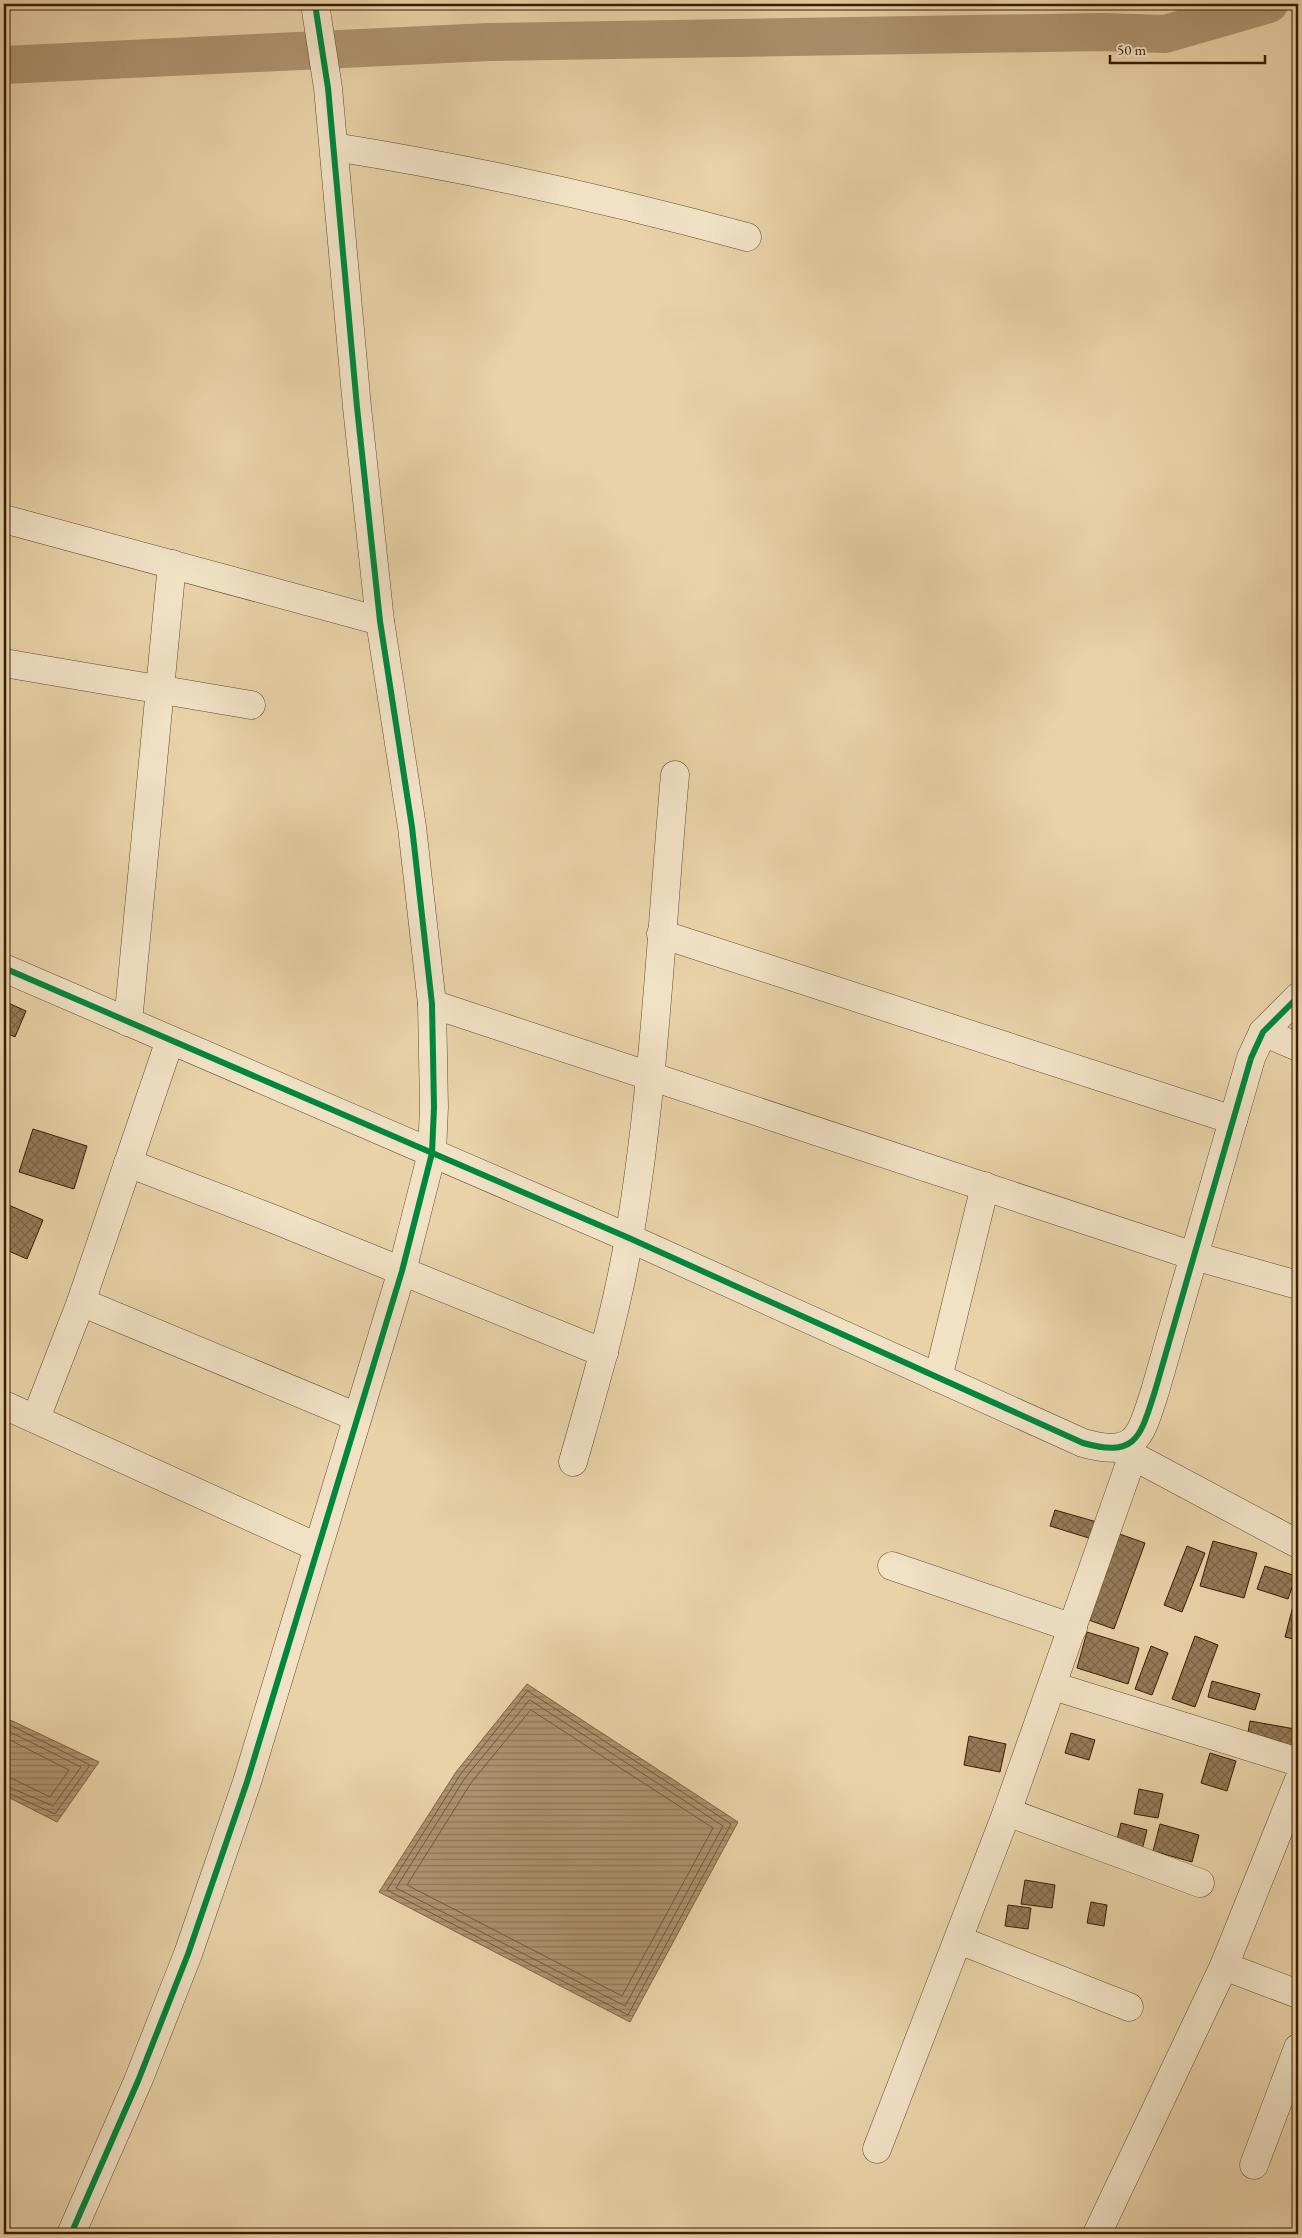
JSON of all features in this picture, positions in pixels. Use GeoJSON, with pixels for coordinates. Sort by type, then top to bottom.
{"type":"FeatureCollection","features":[{"type":"Feature","properties":{"kind":"street"},"geometry":{"type":"LineString","coordinates":[[71,2234],[138,2081],[188,1954],[247,1782],[402,1271],[432,1153],[434,1107],[432,1004],[412,827],[380,622],[357,407],[328,88],[316,9]]}},
{"type":"Feature","properties":{"kind":"street"},"geometry":{"type":"LineString","coordinates":[[334,147],[428,162],[559,190],[746,237]]}},
{"type":"Feature","properties":{"kind":"street"},"geometry":{"type":"LineString","coordinates":[[4,520],[172,564],[380,622]]}},
{"type":"Feature","properties":{"kind":"street"},"geometry":{"type":"LineString","coordinates":[[128,1022],[158,689],[172,564]]}},
{"type":"Feature","properties":{"kind":"street"},"geometry":{"type":"LineString","coordinates":[[4,663],[251,705]]}},
{"type":"Feature","properties":{"kind":"street"},"geometry":{"type":"LineString","coordinates":[[573,1462],[604,1353],[629,1238],[651,1075],[675,775]]}},
{"type":"Feature","properties":{"kind":"street"},"geometry":{"type":"LineString","coordinates":[[661,934],[1232,1120]]}},
{"type":"Feature","properties":{"kind":"street"},"geometry":{"type":"LineString","coordinates":[[4,968],[629,1238],[1083,1443],[1126,1452],[1298,1544]]}},
{"type":"Feature","properties":{"kind":"street"},"geometry":{"type":"LineString","coordinates":[[877,2149],[959,1940],[1053,1686],[1073,1628],[1126,1452],[1141,1431],[1251,1058],[1263,1032],[1298,997]]}},
{"type":"Feature","properties":{"kind":"street"},"geometry":{"type":"LineString","coordinates":[[432,1004],[1194,1256],[1298,1285]]}},
{"type":"Feature","properties":{"kind":"street"},"geometry":{"type":"LineString","coordinates":[[1263,1032],[1298,1046]]}},
{"type":"Feature","properties":{"kind":"street"},"geometry":{"type":"LineString","coordinates":[[36,1418],[81,1302],[170,1040]]}},
{"type":"Feature","properties":{"kind":"street"},"geometry":{"type":"LineString","coordinates":[[128,1163],[604,1353]]}},
{"type":"Feature","properties":{"kind":"street"},"geometry":{"type":"LineString","coordinates":[[938,1378],[985,1186]]}},
{"type":"Feature","properties":{"kind":"street"},"geometry":{"type":"LineString","coordinates":[[81,1302],[357,1417]]}},
{"type":"Feature","properties":{"kind":"street"},"geometry":{"type":"LineString","coordinates":[[4,1404],[317,1547]]}},
{"type":"Feature","properties":{"kind":"street"},"geometry":{"type":"LineString","coordinates":[[892,1566],[1073,1628]]}},
{"type":"Feature","properties":{"kind":"street"},"geometry":{"type":"LineString","coordinates":[[1053,1686],[1298,1762]]}},
{"type":"Feature","properties":{"kind":"street"},"geometry":{"type":"LineString","coordinates":[[1097,2234],[1224,1966],[1298,1782]]}},
{"type":"Feature","properties":{"kind":"street"},"geometry":{"type":"LineString","coordinates":[[1007,1812],[1200,1883]]}},
{"type":"Feature","properties":{"kind":"street"},"geometry":{"type":"LineString","coordinates":[[959,1940],[1129,2007]]}},
{"type":"Feature","properties":{"kind":"street"},"geometry":{"type":"LineString","coordinates":[[1224,1966],[1298,1994]]}},
{"type":"Feature","properties":{"kind":"street"},"geometry":{"type":"LineString","coordinates":[[1254,2165],[1298,2048]]}},
{"type":"Feature","properties":{"kind":"water"},"geometry":{"type":"Polygon","coordinates":[[[527,1684],[738,1822],[630,2022],[379,1892],[456,1772],[527,1684]]]}},
{"type":"Feature","properties":{"kind":"water"},"geometry":{"type":"Polygon","coordinates":[[[4,1717],[99,1762],[57,1822],[4,1795],[4,1717]]]}},
{"type":"Feature","properties":{"kind":"building"},"geometry":{"type":"Polygon","coordinates":[[[4,1001],[26,1011],[15,1037],[4,1032],[4,1001]]]}},
{"type":"Feature","properties":{"kind":"building"},"geometry":{"type":"Polygon","coordinates":[[[33,1129],[87,1146],[74,1189],[19,1172],[33,1129]]]}},
{"type":"Feature","properties":{"kind":"building"},"geometry":{"type":"Polygon","coordinates":[[[4,1203],[43,1220],[27,1259],[4,1249],[4,1203]]]}},
{"type":"Feature","properties":{"kind":"building"},"geometry":{"type":"Polygon","coordinates":[[[1055,1510],[1097,1522],[1092,1539],[1050,1526],[1055,1510]]]}},
{"type":"Feature","properties":{"kind":"building"},"geometry":{"type":"Polygon","coordinates":[[[1114,1532],[1145,1543],[1114,1629],[1083,1618],[1114,1532]]]}},
{"type":"Feature","properties":{"kind":"building"},"geometry":{"type":"Polygon","coordinates":[[[1213,1541],[1257,1553],[1244,1598],[1200,1586],[1213,1541]]]}},
{"type":"Feature","properties":{"kind":"building"},"geometry":{"type":"Polygon","coordinates":[[[1187,1546],[1205,1553],[1182,1612],[1164,1605],[1187,1546]]]}},
{"type":"Feature","properties":{"kind":"building"},"geometry":{"type":"Polygon","coordinates":[[[1265,1566],[1296,1576],[1288,1599],[1257,1589],[1265,1566]]]}},
{"type":"Feature","properties":{"kind":"building"},"geometry":{"type":"Polygon","coordinates":[[[1293,1606],[1298,1609],[1298,1640],[1285,1637],[1293,1606]]]}},
{"type":"Feature","properties":{"kind":"building"},"geometry":{"type":"Polygon","coordinates":[[[1087,1632],[1139,1648],[1128,1684],[1077,1668],[1087,1632]]]}},
{"type":"Feature","properties":{"kind":"building"},"geometry":{"type":"Polygon","coordinates":[[[1195,1636],[1218,1645],[1195,1707],[1172,1699],[1195,1636]]]}},
{"type":"Feature","properties":{"kind":"building"},"geometry":{"type":"Polygon","coordinates":[[[1151,1646],[1168,1653],[1152,1695],[1135,1689],[1151,1646]]]}},
{"type":"Feature","properties":{"kind":"building"},"geometry":{"type":"Polygon","coordinates":[[[1212,1681],[1260,1694],[1255,1710],[1208,1697],[1212,1681]]]}},
{"type":"Feature","properties":{"kind":"building"},"geometry":{"type":"Polygon","coordinates":[[[1250,1721],[1295,1729],[1292,1747],[1247,1738],[1250,1721]]]}},
{"type":"Feature","properties":{"kind":"building"},"geometry":{"type":"Polygon","coordinates":[[[1071,1733],[1095,1740],[1089,1760],[1065,1753],[1071,1733]]]}},
{"type":"Feature","properties":{"kind":"building"},"geometry":{"type":"Polygon","coordinates":[[[969,1736],[1006,1744],[1000,1772],[964,1765],[969,1736]]]}},
{"type":"Feature","properties":{"kind":"building"},"geometry":{"type":"Polygon","coordinates":[[[1210,1753],[1236,1761],[1227,1791],[1201,1783],[1210,1753]]]}},
{"type":"Feature","properties":{"kind":"building"},"geometry":{"type":"Polygon","coordinates":[[[1139,1789],[1163,1794],[1158,1818],[1134,1814],[1139,1789]]]}},
{"type":"Feature","properties":{"kind":"building"},"geometry":{"type":"Polygon","coordinates":[[[1121,1823],[1147,1830],[1141,1854],[1115,1848],[1121,1823]]]}},
{"type":"Feature","properties":{"kind":"building"},"geometry":{"type":"Polygon","coordinates":[[[1160,1824],[1199,1835],[1192,1862],[1153,1851],[1160,1824]]]}},
{"type":"Feature","properties":{"kind":"building"},"geometry":{"type":"Polygon","coordinates":[[[1025,1880],[1055,1885],[1052,1908],[1021,1904],[1025,1880]]]}},
{"type":"Feature","properties":{"kind":"building"},"geometry":{"type":"Polygon","coordinates":[[[1091,1902],[1107,1905],[1104,1926],[1087,1923],[1091,1902]]]}},
{"type":"Feature","properties":{"kind":"building"},"geometry":{"type":"Polygon","coordinates":[[[1008,1905],[1031,1908],[1028,1929],[1005,1926],[1008,1905]]]}},
{"type":"Feature","properties":{"kind":"waterway"},"geometry":{"type":"LineString","coordinates":[[4,65],[489,42],[1102,32],[1165,34],[1269,4]]}},
{"type":"Feature","properties":{"kind":"cycle path"},"geometry":{"type":"LineString","coordinates":[[71,2234],[138,2081],[188,1954],[247,1782],[402,1271],[432,1153],[434,1107],[432,1004],[412,827],[380,621],[357,407],[328,88],[315,4]]}},
{"type":"Feature","properties":{"kind":"cycle path"},"geometry":{"type":"LineString","coordinates":[[4,968],[629,1238],[1083,1443],[1115,1448],[1126,1445],[1134,1440],[1140,1432],[1150,1407],[1251,1058],[1263,1032],[1298,997]]}}]}
